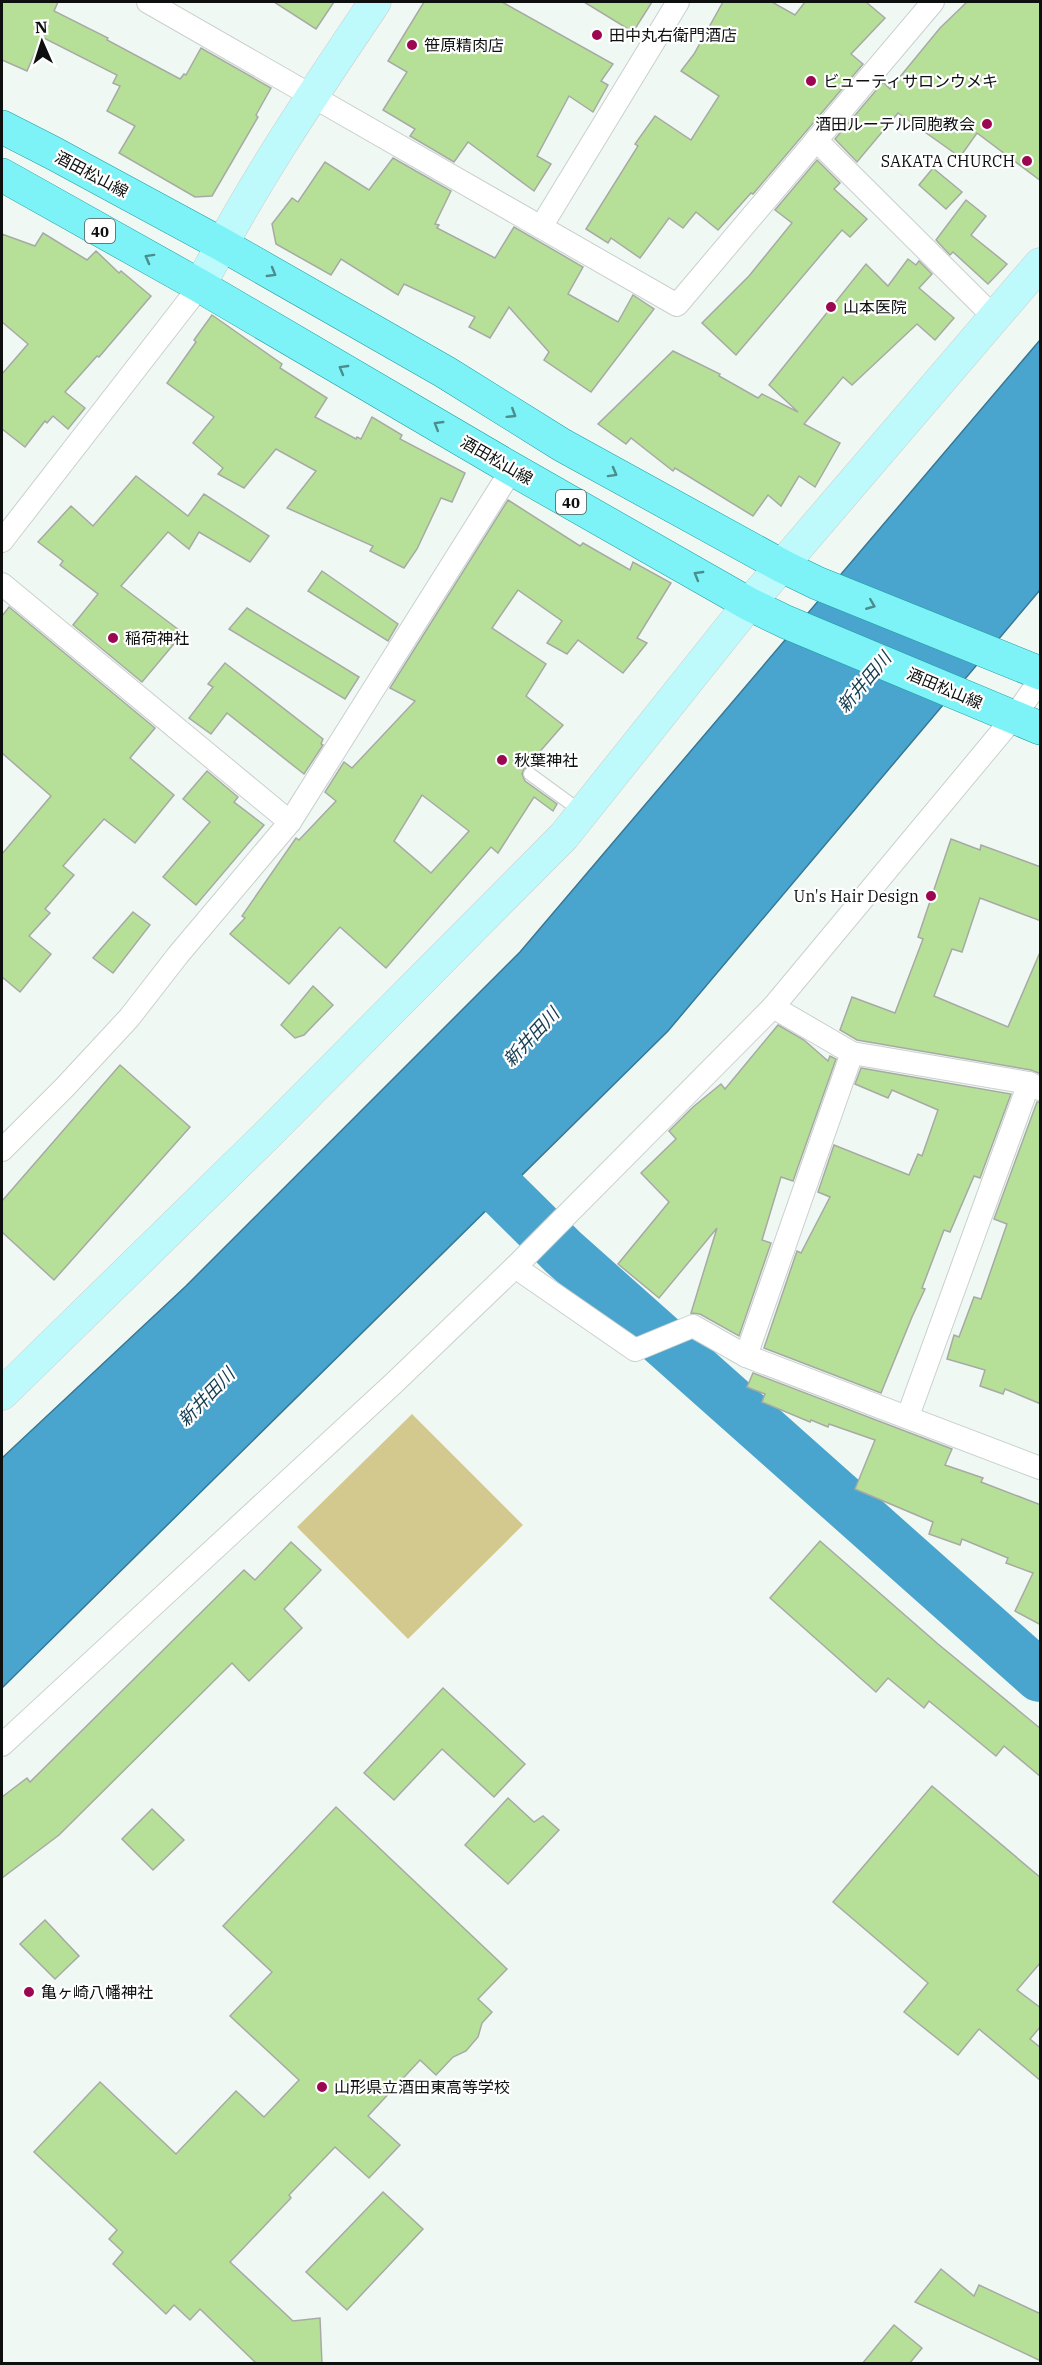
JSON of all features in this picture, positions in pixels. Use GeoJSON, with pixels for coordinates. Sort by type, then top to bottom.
{"type":"FeatureCollection","features":[{"type":"Feature","properties":{"kind":"main road","name":"酒田松山線"},"geometry":{"type":"LineString","coordinates":[[2,128],[221,244],[445,372],[562,445],[782,566],[817,583],[1041,673]]}},
{"type":"Feature","properties":{"kind":"main road","name":"酒田松山線"},"geometry":{"type":"LineString","coordinates":[[2,175],[200,286],[512,469],[749,604],[786,622],[1027,722]]}},
{"type":"Feature","properties":{"kind":"street"},"geometry":{"type":"LineString","coordinates":[[148,2],[677,305],[933,2]]}},
{"type":"Feature","properties":{"kind":"street"},"geometry":{"type":"LineString","coordinates":[[2,541],[8,521],[200,286],[221,244],[312,96],[375,2]]}},
{"type":"Feature","properties":{"kind":"street"},"geometry":{"type":"LineString","coordinates":[[541,227],[678,2]]}},
{"type":"Feature","properties":{"kind":"street"},"geometry":{"type":"LineString","coordinates":[[816,140],[995,318]]}},
{"type":"Feature","properties":{"kind":"street"},"geometry":{"type":"LineString","coordinates":[[2,1394],[267,1135],[564,836],[749,604],[1041,264]]}},
{"type":"Feature","properties":{"kind":"street"},"geometry":{"type":"LineString","coordinates":[[2,1150],[129,1018],[178,955],[290,822],[512,469]]}},
{"type":"Feature","properties":{"kind":"street"},"geometry":{"type":"LineString","coordinates":[[2,584],[290,822]]}},
{"type":"Feature","properties":{"kind":"street"},"geometry":{"type":"LineString","coordinates":[[2,1745],[377,1399],[516,1267],[773,1007],[1027,722],[1041,680]]}},
{"type":"Feature","properties":{"kind":"street"},"geometry":{"type":"LineString","coordinates":[[773,1007],[852,1053],[1035,1086],[908,1416]]}},
{"type":"Feature","properties":{"kind":"street"},"geometry":{"type":"LineString","coordinates":[[746,1356],[852,1053]]}},
{"type":"Feature","properties":{"kind":"street"},"geometry":{"type":"LineString","coordinates":[[516,1267],[635,1350],[693,1326],[746,1356],[1041,1468]]}},
{"type":"Feature","properties":{"kind":"lane"},"geometry":{"type":"LineString","coordinates":[[530,774],[582,812]]}},
{"type":"Feature","properties":{"kind":"shaded area"},"geometry":{"type":"Polygon","coordinates":[[[412,1414],[523,1525],[408,1639],[297,1527],[412,1414]]]}},
{"type":"Feature","properties":{"kind":"water","name":"新井田川"},"geometry":{"type":"Polygon","coordinates":[[[1040,340],[1040,590],[668,1031],[2,1688],[2,1458],[186,1286],[520,952],[1040,340]]]}},
{"type":"Feature","properties":{"kind":"building"},"geometry":{"type":"Polygon","coordinates":[[[2,2],[58,2],[54,11],[108,38],[107,40],[180,79],[184,74],[186,75],[201,48],[271,88],[256,115],[258,117],[212,196],[195,197],[119,153],[135,126],[107,111],[120,86],[113,83],[117,75],[42,37],[27,71],[2,60],[2,2]]]}},
{"type":"Feature","properties":{"kind":"building"},"geometry":{"type":"Polygon","coordinates":[[[274,2],[334,2],[316,29],[274,2]]]}},
{"type":"Feature","properties":{"kind":"building"},"geometry":{"type":"Polygon","coordinates":[[[424,2],[502,2],[613,64],[601,81],[608,85],[593,112],[569,96],[537,156],[551,164],[534,191],[468,142],[454,162],[410,136],[415,129],[383,110],[407,72],[388,61],[424,2]]]}},
{"type":"Feature","properties":{"kind":"building"},"geometry":{"type":"Polygon","coordinates":[[[584,2],[652,2],[633,32],[584,2]]]}},
{"type":"Feature","properties":{"kind":"building"},"geometry":{"type":"Polygon","coordinates":[[[723,2],[772,2],[795,15],[805,2],[866,2],[885,18],[851,54],[863,64],[753,194],[751,193],[718,230],[696,212],[683,228],[669,218],[640,258],[611,238],[608,243],[586,229],[638,146],[635,144],[655,116],[691,140],[719,96],[681,71],[694,54],[723,2]]]}},
{"type":"Feature","properties":{"kind":"building"},"geometry":{"type":"Polygon","coordinates":[[[967,2],[1041,2],[1041,181],[977,133],[960,157],[898,113],[857,162],[835,139],[883,82],[890,89],[940,28],[967,2]]]}},
{"type":"Feature","properties":{"kind":"building"},"geometry":{"type":"Polygon","coordinates":[[[393,158],[451,191],[435,224],[439,225],[437,228],[495,258],[514,227],[583,267],[568,294],[618,322],[633,295],[654,309],[591,392],[544,360],[549,352],[509,307],[490,338],[469,327],[475,317],[404,284],[398,295],[341,259],[331,275],[276,244],[272,224],[292,198],[298,202],[325,162],[369,190],[393,158]]]}},
{"type":"Feature","properties":{"kind":"building"},"geometry":{"type":"Polygon","coordinates":[[[817,160],[840,183],[834,189],[867,219],[850,237],[842,230],[736,355],[702,323],[749,276],[792,223],[775,210],[817,160]]]}},
{"type":"Feature","properties":{"kind":"building"},"geometry":{"type":"Polygon","coordinates":[[[933,168],[962,192],[946,209],[919,185],[933,168]]]}},
{"type":"Feature","properties":{"kind":"building"},"geometry":{"type":"Polygon","coordinates":[[[966,200],[986,216],[971,235],[1007,264],[988,284],[953,252],[950,255],[936,240],[966,200]]]}},
{"type":"Feature","properties":{"kind":"building"},"geometry":{"type":"Polygon","coordinates":[[[43,233],[87,260],[96,251],[119,273],[121,271],[151,296],[99,357],[97,356],[65,392],[85,408],[68,429],[53,416],[47,423],[45,421],[25,447],[2,429],[2,374],[28,344],[2,322],[2,234],[35,246],[43,233]]]}},
{"type":"Feature","properties":{"kind":"building"},"geometry":{"type":"Polygon","coordinates":[[[908,259],[916,265],[919,261],[932,274],[919,288],[954,318],[935,340],[917,324],[852,385],[843,377],[804,424],[840,443],[815,487],[799,476],[781,506],[768,495],[753,516],[675,468],[673,471],[631,438],[626,444],[598,424],[673,351],[720,374],[719,376],[758,398],[762,394],[798,412],[769,385],[866,264],[888,286],[908,259]]]}},
{"type":"Feature","properties":{"kind":"building"},"geometry":{"type":"Polygon","coordinates":[[[212,315],[282,364],[280,368],[327,398],[315,417],[356,439],[357,437],[361,439],[372,417],[402,435],[400,439],[465,473],[452,502],[441,498],[417,549],[404,568],[370,551],[373,546],[287,508],[316,471],[276,449],[244,488],[218,474],[223,468],[193,443],[214,417],[167,383],[212,315]]]}},
{"type":"Feature","properties":{"kind":"building"},"geometry":{"type":"Polygon","coordinates":[[[136,476],[188,516],[204,494],[269,536],[250,562],[199,532],[189,549],[168,532],[121,586],[183,633],[142,682],[73,625],[98,594],[60,565],[63,561],[38,542],[71,506],[93,526],[136,476]]]}},
{"type":"Feature","properties":{"kind":"building"},"geometry":{"type":"Polygon","coordinates":[[[508,500],[580,546],[583,543],[630,570],[633,562],[671,583],[637,638],[647,643],[623,673],[578,640],[567,654],[547,643],[562,621],[518,590],[492,628],[546,664],[526,696],[563,725],[522,774],[525,781],[557,804],[553,811],[534,797],[498,853],[491,847],[386,968],[340,927],[289,984],[230,934],[245,918],[242,916],[296,838],[299,840],[336,801],[325,792],[344,762],[352,768],[415,701],[390,688],[508,500]],[[422,795],[394,841],[431,873],[469,831],[422,795]]]}},
{"type":"Feature","properties":{"kind":"building"},"geometry":{"type":"Polygon","coordinates":[[[322,571],[398,624],[388,641],[308,591],[322,571]]]}},
{"type":"Feature","properties":{"kind":"building"},"geometry":{"type":"Polygon","coordinates":[[[9,607],[155,728],[130,758],[174,795],[135,843],[104,819],[63,866],[74,875],[45,909],[50,913],[29,936],[51,954],[20,992],[2,977],[2,854],[51,796],[2,753],[2,616],[9,607]]]}},
{"type":"Feature","properties":{"kind":"building"},"geometry":{"type":"Polygon","coordinates":[[[247,608],[359,677],[345,699],[229,629],[247,608]]]}},
{"type":"Feature","properties":{"kind":"building"},"geometry":{"type":"Polygon","coordinates":[[[225,663],[323,739],[321,744],[323,745],[304,774],[227,713],[211,734],[189,718],[213,687],[208,684],[225,663]]]}},
{"type":"Feature","properties":{"kind":"building"},"geometry":{"type":"Polygon","coordinates":[[[207,771],[238,797],[234,802],[264,825],[196,905],[163,877],[210,822],[183,799],[207,771]]]}},
{"type":"Feature","properties":{"kind":"building"},"geometry":{"type":"Polygon","coordinates":[[[951,839],[980,850],[981,845],[1041,867],[1041,921],[980,898],[962,952],[952,949],[934,996],[1008,1027],[1041,950],[1041,1074],[1031,1070],[857,1040],[840,1030],[852,997],[895,1013],[923,939],[918,937],[951,839]]]}},
{"type":"Feature","properties":{"kind":"building"},"geometry":{"type":"Polygon","coordinates":[[[133,912],[150,925],[113,973],[93,958],[133,912]]]}},
{"type":"Feature","properties":{"kind":"building"},"geometry":{"type":"Polygon","coordinates":[[[313,986],[333,1005],[304,1035],[295,1038],[281,1025],[313,986]]]}},
{"type":"Feature","properties":{"kind":"building"},"geometry":{"type":"Polygon","coordinates":[[[778,1025],[804,1040],[828,1061],[830,1056],[836,1059],[793,1181],[781,1177],[762,1240],[771,1243],[739,1336],[700,1314],[691,1313],[717,1228],[659,1298],[618,1264],[669,1202],[641,1173],[676,1139],[669,1131],[721,1084],[725,1089],[778,1025]]]}},
{"type":"Feature","properties":{"kind":"building"},"geometry":{"type":"Polygon","coordinates":[[[120,1065],[190,1127],[54,1280],[2,1232],[2,1201],[120,1065]]]}},
{"type":"Feature","properties":{"kind":"building"},"geometry":{"type":"Polygon","coordinates":[[[861,1068],[1011,1094],[980,1178],[974,1176],[950,1232],[944,1230],[922,1288],[925,1289],[881,1393],[764,1348],[797,1251],[801,1253],[830,1197],[818,1192],[834,1145],[909,1175],[918,1154],[922,1156],[938,1110],[892,1090],[888,1098],[855,1084],[861,1068]]]}},
{"type":"Feature","properties":{"kind":"building"},"geometry":{"type":"Polygon","coordinates":[[[1037,1102],[1041,1102],[1041,1404],[1005,1389],[1003,1394],[980,1386],[985,1370],[947,1359],[954,1335],[959,1337],[974,1297],[981,1299],[1007,1224],[994,1219],[1037,1102]]]}},
{"type":"Feature","properties":{"kind":"building"},"geometry":{"type":"Polygon","coordinates":[[[753,1373],[952,1449],[945,1465],[983,1478],[981,1482],[1041,1505],[1041,1625],[1015,1611],[1033,1573],[1006,1563],[1008,1558],[962,1539],[960,1545],[929,1534],[933,1522],[855,1489],[875,1440],[829,1424],[828,1427],[811,1420],[810,1422],[762,1402],[765,1394],[747,1387],[753,1373]]]}},
{"type":"Feature","properties":{"kind":"building"},"geometry":{"type":"Polygon","coordinates":[[[820,1541],[938,1644],[1041,1729],[1041,1777],[1004,1746],[996,1756],[929,1701],[924,1708],[888,1678],[876,1692],[770,1598],[820,1541]]]}},
{"type":"Feature","properties":{"kind":"building"},"geometry":{"type":"Polygon","coordinates":[[[291,1542],[321,1570],[284,1609],[302,1628],[249,1681],[232,1663],[59,1835],[2,1878],[2,1797],[27,1778],[30,1782],[244,1570],[255,1580],[291,1542]]]}},
{"type":"Feature","properties":{"kind":"building"},"geometry":{"type":"Polygon","coordinates":[[[443,1688],[525,1764],[494,1797],[442,1749],[394,1800],[364,1773],[443,1688]]]}},
{"type":"Feature","properties":{"kind":"building"},"geometry":{"type":"Polygon","coordinates":[[[932,1786],[1041,1878],[1041,1962],[1017,1990],[1041,2008],[1041,2026],[1030,2039],[1041,2048],[1041,2081],[979,2029],[958,2055],[904,2012],[928,1983],[833,1902],[932,1786]]]}},
{"type":"Feature","properties":{"kind":"building"},"geometry":{"type":"Polygon","coordinates":[[[508,1798],[534,1822],[543,1816],[559,1830],[508,1884],[465,1845],[508,1798]]]}},
{"type":"Feature","properties":{"kind":"building","name":"山形県立酒田東高等学校"},"geometry":{"type":"Polygon","coordinates":[[[336,1807],[507,1969],[478,1999],[492,2012],[482,2023],[478,2037],[466,2051],[453,2057],[436,2075],[420,2060],[368,2116],[400,2145],[369,2178],[335,2147],[289,2195],[291,2198],[230,2262],[293,2321],[320,2318],[322,2364],[257,2364],[200,2309],[190,2320],[174,2305],[166,2314],[113,2264],[123,2252],[109,2239],[117,2230],[34,2152],[100,2082],[176,2154],[236,2091],[264,2117],[299,2080],[230,2016],[272,1972],[223,1926],[336,1807]]]}},
{"type":"Feature","properties":{"kind":"building"},"geometry":{"type":"Polygon","coordinates":[[[152,1809],[184,1840],[153,1870],[122,1839],[152,1809]]]}},
{"type":"Feature","properties":{"kind":"building"},"geometry":{"type":"Polygon","coordinates":[[[45,1920],[79,1956],[55,1979],[20,1944],[45,1920]]]}},
{"type":"Feature","properties":{"kind":"building"},"geometry":{"type":"Polygon","coordinates":[[[383,2192],[423,2229],[347,2310],[306,2272],[383,2192]]]}},
{"type":"Feature","properties":{"kind":"building"},"geometry":{"type":"Polygon","coordinates":[[[941,2269],[974,2296],[979,2285],[1041,2314],[1041,2361],[915,2302],[941,2269]]]}},
{"type":"Feature","properties":{"kind":"building"},"geometry":{"type":"Polygon","coordinates":[[[894,2325],[922,2348],[909,2364],[862,2364],[894,2325]]]}},
{"type":"Feature","properties":{"kind":"waterway"},"geometry":{"type":"LineString","coordinates":[[453,1143],[563,1252],[1040,1676]]}},
{"type":"Feature","properties":{"kind":"place","name":"田中丸右衛門酒店"},"geometry":{"type":"Point","coordinates":[597,35]}},
{"type":"Feature","properties":{"kind":"place","name":"笹原精肉店"},"geometry":{"type":"Point","coordinates":[412,45]}},
{"type":"Feature","properties":{"kind":"place","name":"ビューティサロンウメキ"},"geometry":{"type":"Point","coordinates":[811,81]}},
{"type":"Feature","properties":{"kind":"place","name":"酒田ルーテル同胞教会"},"geometry":{"type":"Point","coordinates":[987,124]}},
{"type":"Feature","properties":{"kind":"place","name":"SAKATA CHURCH"},"geometry":{"type":"Point","coordinates":[1027,161]}},
{"type":"Feature","properties":{"kind":"place","name":"山本医院"},"geometry":{"type":"Point","coordinates":[831,307]}},
{"type":"Feature","properties":{"kind":"place","name":"稲荷神社"},"geometry":{"type":"Point","coordinates":[113,638]}},
{"type":"Feature","properties":{"kind":"place","name":"秋葉神社"},"geometry":{"type":"Point","coordinates":[502,760]}},
{"type":"Feature","properties":{"kind":"place","name":"Un's Hair Design"},"geometry":{"type":"Point","coordinates":[931,896]}},
{"type":"Feature","properties":{"kind":"place","name":"亀ヶ崎八幡神社"},"geometry":{"type":"Point","coordinates":[29,1992]}},
{"type":"Feature","properties":{"kind":"place","name":"山形県立酒田東高等学校"},"geometry":{"type":"Point","coordinates":[322,2087]}}]}
